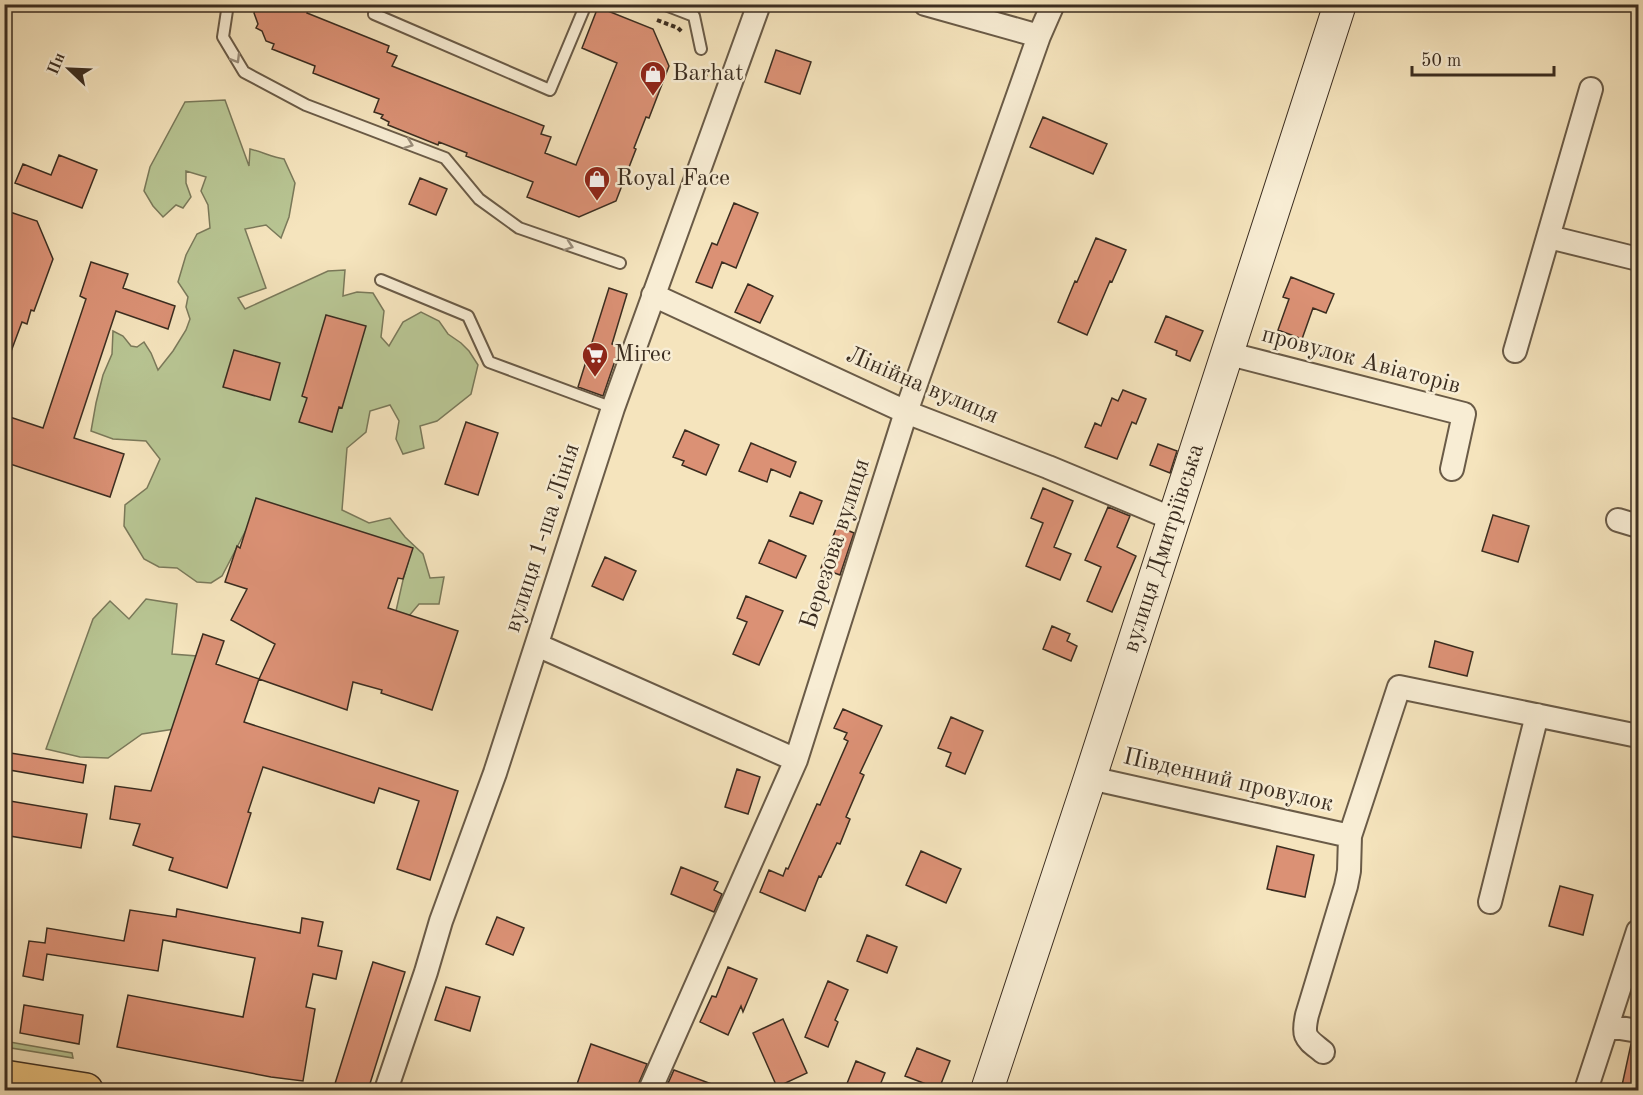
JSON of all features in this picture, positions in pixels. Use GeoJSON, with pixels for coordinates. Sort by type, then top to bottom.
{"type":"FeatureCollection","features":[{"type":"Feature","properties":{"kind":"main road","name":"вулиця Дмитріївська"},"geometry":{"type":"LineString","coordinates":[[987,1090],[1340,4]]}},
{"type":"Feature","properties":{"kind":"main road"},"geometry":{"type":"LineString","coordinates":[[4,1077],[86,1090]]}},
{"type":"Feature","properties":{"kind":"street","name":"вулиця 1-ша Лінія"},"geometry":{"type":"LineString","coordinates":[[386,1090],[441,921],[495,773],[613,408],[759,4]]}},
{"type":"Feature","properties":{"kind":"street"},"geometry":{"type":"LineString","coordinates":[[925,4],[1039,36]]}},
{"type":"Feature","properties":{"kind":"street","name":"Березова вулиця"},"geometry":{"type":"LineString","coordinates":[[650,1090],[796,760],[906,412],[1039,36],[1053,4]]}},
{"type":"Feature","properties":{"kind":"street"},"geometry":{"type":"LineString","coordinates":[[1515,351],[1591,90]]}},
{"type":"Feature","properties":{"kind":"street"},"geometry":{"type":"LineString","coordinates":[[1549,237],[1638,260]]}},
{"type":"Feature","properties":{"kind":"street","name":"Лінійна вулиця"},"geometry":{"type":"LineString","coordinates":[[653,295],[906,412],[1173,519]]}},
{"type":"Feature","properties":{"kind":"street","name":"провулок Авіаторів"},"geometry":{"type":"LineString","coordinates":[[1226,353],[1464,414],[1452,469]]}},
{"type":"Feature","properties":{"kind":"street"},"geometry":{"type":"LineString","coordinates":[[537,645],[796,760]]}},
{"type":"Feature","properties":{"kind":"street","name":"Південний провулок"},"geometry":{"type":"LineString","coordinates":[[1090,778],[1350,836],[1399,687],[1638,736]]}},
{"type":"Feature","properties":{"kind":"street"},"geometry":{"type":"LineString","coordinates":[[1490,902],[1537,715]]}},
{"type":"Feature","properties":{"kind":"street"},"geometry":{"type":"LineString","coordinates":[[1323,1052],[1307,1039],[1304,1028],[1306,1014],[1346,886],[1350,836]]}},
{"type":"Feature","properties":{"kind":"street"},"geometry":{"type":"LineString","coordinates":[[1586,1090],[1638,931]]}},
{"type":"Feature","properties":{"kind":"street"},"geometry":{"type":"LineString","coordinates":[[1608,1026],[1638,1031]]}},
{"type":"Feature","properties":{"kind":"lane"},"geometry":{"type":"LineString","coordinates":[[228,4],[223,37],[244,72],[306,105],[445,158],[479,198],[519,228],[620,263]]}},
{"type":"Feature","properties":{"kind":"lane"},"geometry":{"type":"LineString","coordinates":[[377,4],[374,14],[550,90],[585,4]]}},
{"type":"Feature","properties":{"kind":"lane"},"geometry":{"type":"LineString","coordinates":[[663,4],[694,16],[701,49]]}},
{"type":"Feature","properties":{"kind":"lane"},"geometry":{"type":"LineString","coordinates":[[381,280],[468,316],[489,362],[613,408]]}},
{"type":"Feature","properties":{"kind":"path"},"geometry":{"type":"LineString","coordinates":[[657,20],[678,28]]}},
{"type":"Feature","properties":{"kind":"green space"},"geometry":{"type":"Polygon","coordinates":[[[225,100],[249,166],[250,149],[284,159],[295,183],[289,217],[281,238],[266,225],[245,229],[266,288],[238,298],[245,309],[328,271],[345,270],[343,296],[357,292],[373,293],[384,311],[381,337],[389,346],[403,322],[421,312],[439,321],[448,334],[469,351],[478,365],[471,394],[437,421],[420,426],[424,448],[403,454],[396,439],[399,421],[390,405],[370,411],[366,432],[347,448],[342,510],[369,523],[390,518],[423,554],[430,578],[444,577],[439,604],[419,604],[398,629],[391,633],[412,548],[246,530],[222,576],[211,583],[197,582],[177,568],[159,567],[144,559],[124,526],[125,505],[147,488],[160,459],[146,441],[113,439],[91,431],[103,375],[112,354],[113,331],[123,336],[131,346],[137,347],[144,342],[158,370],[186,330],[190,319],[186,307],[188,297],[178,282],[186,255],[197,234],[210,228],[208,205],[201,191],[206,177],[186,171],[186,183],[191,197],[183,208],[176,205],[163,217],[144,191],[150,167],[185,102],[225,100]]]}},
{"type":"Feature","properties":{"kind":"green space"},"geometry":{"type":"Polygon","coordinates":[[[146,599],[177,604],[172,654],[197,656],[181,728],[142,734],[108,758],[80,757],[46,749],[93,619],[110,601],[129,619],[146,599]]]}},
{"type":"Feature","properties":{"kind":"green space"},"geometry":{"type":"Polygon","coordinates":[[[4,1041],[72,1053],[73,1058],[5,1047],[4,1041]]]}},
{"type":"Feature","properties":{"kind":"building"},"geometry":{"type":"Polygon","coordinates":[[[257,4],[310,4],[307,13],[389,46],[387,52],[397,56],[392,66],[544,126],[541,134],[551,137],[545,153],[576,165],[617,63],[582,48],[598,7],[653,29],[669,66],[649,118],[646,117],[616,201],[579,217],[527,197],[533,182],[466,156],[467,153],[439,142],[438,145],[388,125],[389,122],[381,118],[383,115],[374,112],[379,99],[313,73],[315,66],[272,49],[274,44],[266,41],[262,31],[256,28],[258,24],[254,13],[257,4]]]}},
{"type":"Feature","properties":{"kind":"building"},"geometry":{"type":"Polygon","coordinates":[[[776,50],[811,62],[800,94],[765,82],[776,50]]]}},
{"type":"Feature","properties":{"kind":"building"},"geometry":{"type":"Polygon","coordinates":[[[1043,117],[1107,144],[1093,174],[1030,147],[1043,117]]]}},
{"type":"Feature","properties":{"kind":"building"},"geometry":{"type":"Polygon","coordinates":[[[59,155],[97,170],[82,208],[15,183],[23,164],[51,175],[59,155]]]}},
{"type":"Feature","properties":{"kind":"building"},"geometry":{"type":"Polygon","coordinates":[[[420,178],[447,189],[436,215],[409,204],[420,178]]]}},
{"type":"Feature","properties":{"kind":"building"},"geometry":{"type":"Polygon","coordinates":[[[734,203],[758,213],[736,268],[722,262],[712,288],[696,282],[712,243],[717,245],[734,203]]]}},
{"type":"Feature","properties":{"kind":"building"},"geometry":{"type":"Polygon","coordinates":[[[4,210],[37,221],[53,259],[34,311],[31,310],[27,324],[22,322],[6,365],[4,364],[4,210]]]}},
{"type":"Feature","properties":{"kind":"building"},"geometry":{"type":"Polygon","coordinates":[[[1096,238],[1126,250],[1087,335],[1058,322],[1096,238]]]}},
{"type":"Feature","properties":{"kind":"building"},"geometry":{"type":"Polygon","coordinates":[[[91,262],[128,274],[123,288],[175,306],[168,329],[116,311],[74,438],[124,454],[110,497],[4,462],[4,415],[43,428],[86,299],[80,296],[91,262]]]}},
{"type":"Feature","properties":{"kind":"building"},"geometry":{"type":"Polygon","coordinates":[[[1291,277],[1334,294],[1326,313],[1313,308],[1302,339],[1278,330],[1289,299],[1283,297],[1291,277]]]}},
{"type":"Feature","properties":{"kind":"building"},"geometry":{"type":"Polygon","coordinates":[[[748,284],[773,296],[760,323],[735,312],[748,284]]]}},
{"type":"Feature","properties":{"kind":"building"},"geometry":{"type":"Polygon","coordinates":[[[609,288],[627,294],[612,344],[620,346],[603,396],[578,387],[609,288]]]}},
{"type":"Feature","properties":{"kind":"building"},"geometry":{"type":"Polygon","coordinates":[[[326,315],[366,326],[342,408],[339,407],[332,432],[299,422],[307,398],[302,396],[326,315]]]}},
{"type":"Feature","properties":{"kind":"building"},"geometry":{"type":"Polygon","coordinates":[[[1166,316],[1203,331],[1190,361],[1176,355],[1177,351],[1155,342],[1166,316]]]}},
{"type":"Feature","properties":{"kind":"building"},"geometry":{"type":"Polygon","coordinates":[[[234,350],[280,363],[270,400],[223,387],[234,350]]]}},
{"type":"Feature","properties":{"kind":"building"},"geometry":{"type":"Polygon","coordinates":[[[1123,390],[1146,399],[1136,424],[1132,422],[1117,459],[1085,447],[1095,423],[1101,426],[1112,398],[1118,401],[1123,390]]]}},
{"type":"Feature","properties":{"kind":"building"},"geometry":{"type":"Polygon","coordinates":[[[466,422],[498,433],[478,495],[445,484],[466,422]]]}},
{"type":"Feature","properties":{"kind":"building"},"geometry":{"type":"Polygon","coordinates":[[[685,430],[719,445],[706,475],[682,465],[684,461],[673,457],[685,430]]]}},
{"type":"Feature","properties":{"kind":"building"},"geometry":{"type":"Polygon","coordinates":[[[751,443],[796,462],[790,477],[771,469],[767,482],[739,471],[751,443]]]}},
{"type":"Feature","properties":{"kind":"building"},"geometry":{"type":"Polygon","coordinates":[[[1158,444],[1177,451],[1170,473],[1150,465],[1158,444]]]}},
{"type":"Feature","properties":{"kind":"building"},"geometry":{"type":"Polygon","coordinates":[[[1043,488],[1073,501],[1054,547],[1071,554],[1060,580],[1026,566],[1043,523],[1031,518],[1043,488]]]}},
{"type":"Feature","properties":{"kind":"building"},"geometry":{"type":"Polygon","coordinates":[[[800,492],[822,501],[813,524],[790,516],[800,492]]]}},
{"type":"Feature","properties":{"kind":"building"},"geometry":{"type":"Polygon","coordinates":[[[256,498],[413,548],[403,579],[398,578],[388,608],[458,631],[432,710],[381,693],[382,690],[353,682],[347,710],[259,679],[275,644],[231,620],[247,589],[225,582],[237,546],[240,548],[256,498]]]}},
{"type":"Feature","properties":{"kind":"building"},"geometry":{"type":"Polygon","coordinates":[[[1108,507],[1130,516],[1117,547],[1136,556],[1112,612],[1087,601],[1101,567],[1085,560],[1108,507]]]}},
{"type":"Feature","properties":{"kind":"building"},"geometry":{"type":"Polygon","coordinates":[[[1493,515],[1529,526],[1518,562],[1482,551],[1493,515]]]}},
{"type":"Feature","properties":{"kind":"building"},"geometry":{"type":"Polygon","coordinates":[[[837,526],[854,533],[840,575],[821,568],[837,526]]]}},
{"type":"Feature","properties":{"kind":"building"},"geometry":{"type":"Polygon","coordinates":[[[769,540],[806,556],[796,578],[759,563],[769,540]]]}},
{"type":"Feature","properties":{"kind":"building"},"geometry":{"type":"Polygon","coordinates":[[[605,557],[636,571],[623,600],[592,586],[605,557]]]}},
{"type":"Feature","properties":{"kind":"building"},"geometry":{"type":"Polygon","coordinates":[[[746,596],[783,611],[759,665],[733,654],[747,622],[737,618],[746,596]]]}},
{"type":"Feature","properties":{"kind":"building"},"geometry":{"type":"Polygon","coordinates":[[[1052,626],[1070,634],[1067,641],[1077,646],[1071,661],[1043,649],[1052,626]]]}},
{"type":"Feature","properties":{"kind":"building"},"geometry":{"type":"Polygon","coordinates":[[[203,634],[224,641],[216,664],[259,679],[244,722],[458,791],[430,880],[397,869],[419,801],[379,788],[374,803],[263,767],[227,888],[169,870],[173,858],[133,845],[140,824],[110,819],[115,786],[151,791],[203,634]]]}},
{"type":"Feature","properties":{"kind":"building"},"geometry":{"type":"Polygon","coordinates":[[[1435,641],[1473,652],[1467,676],[1429,667],[1435,641]]]}},
{"type":"Feature","properties":{"kind":"building"},"geometry":{"type":"Polygon","coordinates":[[[843,709],[882,726],[860,773],[864,775],[846,817],[850,819],[840,844],[837,843],[821,877],[819,876],[805,911],[760,892],[769,870],[783,876],[786,868],[788,869],[817,804],[820,805],[848,741],[844,739],[847,733],[834,728],[843,709]]]}},
{"type":"Feature","properties":{"kind":"building"},"geometry":{"type":"Polygon","coordinates":[[[951,717],[983,731],[965,774],[946,766],[951,753],[938,748],[951,717]]]}},
{"type":"Feature","properties":{"kind":"building"},"geometry":{"type":"Polygon","coordinates":[[[4,752],[86,765],[83,783],[4,769],[4,752]]]}},
{"type":"Feature","properties":{"kind":"building"},"geometry":{"type":"Polygon","coordinates":[[[737,769],[760,777],[748,814],[725,807],[737,769]]]}},
{"type":"Feature","properties":{"kind":"building"},"geometry":{"type":"Polygon","coordinates":[[[4,800],[87,814],[81,848],[4,835],[4,800]]]}},
{"type":"Feature","properties":{"kind":"building"},"geometry":{"type":"Polygon","coordinates":[[[1277,846],[1314,855],[1305,897],[1267,889],[1277,846]]]}},
{"type":"Feature","properties":{"kind":"building"},"geometry":{"type":"Polygon","coordinates":[[[921,851],[961,869],[946,903],[906,885],[921,851]]]}},
{"type":"Feature","properties":{"kind":"building"},"geometry":{"type":"Polygon","coordinates":[[[681,867],[718,882],[714,890],[722,894],[714,912],[671,894],[681,867]]]}},
{"type":"Feature","properties":{"kind":"building"},"geometry":{"type":"Polygon","coordinates":[[[1560,886],[1593,895],[1583,935],[1549,926],[1560,886]]]}},
{"type":"Feature","properties":{"kind":"building"},"geometry":{"type":"Polygon","coordinates":[[[177,909],[300,933],[302,918],[323,922],[318,946],[342,951],[336,979],[313,974],[306,1007],[315,1009],[303,1081],[271,1077],[117,1047],[128,995],[243,1017],[255,958],[163,940],[158,971],[47,954],[43,980],[23,976],[29,941],[45,943],[47,928],[124,941],[130,910],[176,917],[177,909]]]}},
{"type":"Feature","properties":{"kind":"building"},"geometry":{"type":"Polygon","coordinates":[[[497,917],[524,928],[513,955],[486,944],[497,917]]]}},
{"type":"Feature","properties":{"kind":"building"},"geometry":{"type":"Polygon","coordinates":[[[867,935],[897,947],[887,973],[857,961],[867,935]]]}},
{"type":"Feature","properties":{"kind":"building"},"geometry":{"type":"Polygon","coordinates":[[[373,962],[405,972],[368,1090],[333,1090],[373,962]]]}},
{"type":"Feature","properties":{"kind":"building"},"geometry":{"type":"Polygon","coordinates":[[[728,967],[757,979],[743,1012],[741,1006],[728,1035],[700,1022],[712,996],[716,997],[728,967]]]}},
{"type":"Feature","properties":{"kind":"building"},"geometry":{"type":"Polygon","coordinates":[[[828,981],[848,990],[835,1020],[838,1022],[828,1047],[805,1037],[828,981]]]}},
{"type":"Feature","properties":{"kind":"building"},"geometry":{"type":"Polygon","coordinates":[[[446,987],[480,997],[470,1031],[435,1020],[446,987]]]}},
{"type":"Feature","properties":{"kind":"building"},"geometry":{"type":"Polygon","coordinates":[[[24,1005],[83,1015],[79,1044],[20,1033],[24,1005]]]}},
{"type":"Feature","properties":{"kind":"building"},"geometry":{"type":"Polygon","coordinates":[[[783,1019],[807,1073],[777,1087],[753,1033],[783,1019]]]}},
{"type":"Feature","properties":{"kind":"building"},"geometry":{"type":"Polygon","coordinates":[[[591,1044],[647,1064],[637,1090],[587,1090],[576,1087],[591,1044]]]}},
{"type":"Feature","properties":{"kind":"building"},"geometry":{"type":"Polygon","coordinates":[[[1631,1044],[1638,1044],[1638,1090],[1621,1090],[1631,1044]]]}},
{"type":"Feature","properties":{"kind":"building"},"geometry":{"type":"Polygon","coordinates":[[[917,1048],[950,1061],[939,1089],[905,1076],[917,1048]]]}},
{"type":"Feature","properties":{"kind":"building"},"geometry":{"type":"Polygon","coordinates":[[[856,1061],[885,1073],[878,1090],[857,1090],[846,1086],[856,1061]]]}},
{"type":"Feature","properties":{"kind":"building"},"geometry":{"type":"Polygon","coordinates":[[[674,1070],[725,1089],[725,1090],[665,1090],[674,1070]]]}},
{"type":"Feature","properties":{"kind":"place","name":"Barhat"},"geometry":{"type":"Point","coordinates":[653,97]}},
{"type":"Feature","properties":{"kind":"place","name":"Royal Face"},"geometry":{"type":"Point","coordinates":[597,202]}},
{"type":"Feature","properties":{"kind":"place","name":"Мігес"},"geometry":{"type":"Point","coordinates":[595,378]}}]}
